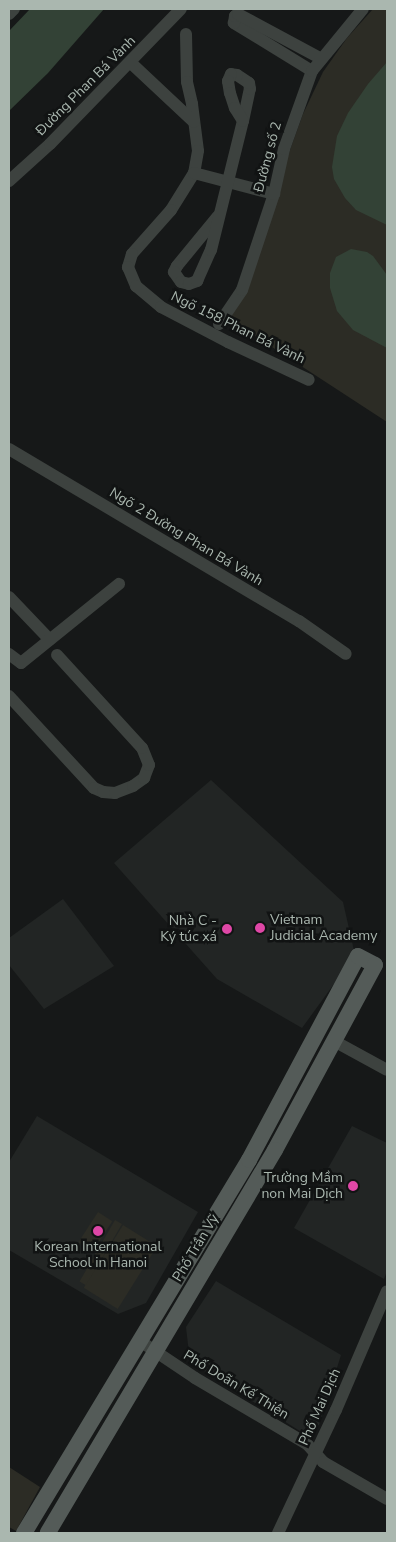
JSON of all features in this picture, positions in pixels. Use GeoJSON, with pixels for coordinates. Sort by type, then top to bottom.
{"type":"FeatureCollection","features":[{"type":"Feature","properties":{"kind":"main road","name":"Phố Trần Vỹ"},"geometry":{"type":"LineString","coordinates":[[24,1533],[249,1160],[358,956],[375,965],[275,1150],[154,1351],[48,1533]]}},
{"type":"Feature","properties":{"kind":"main road"},"geometry":{"type":"LineString","coordinates":[[318,1032],[334,1041]]}},
{"type":"Feature","properties":{"kind":"street"},"geometry":{"type":"LineString","coordinates":[[9,14],[14,9]]}},
{"type":"Feature","properties":{"kind":"street","name":"Đường Phan Bá Vành"},"geometry":{"type":"LineString","coordinates":[[9,181],[50,144],[182,9]]}},
{"type":"Feature","properties":{"kind":"street","name":"Đường số 2"},"geometry":{"type":"LineString","coordinates":[[219,324],[242,290],[274,194],[284,149],[312,71],[320,58],[363,9]]}},
{"type":"Feature","properties":{"kind":"street"},"geometry":{"type":"LineString","coordinates":[[312,71],[234,23],[235,16],[238,14],[320,58]]}},
{"type":"Feature","properties":{"kind":"street","name":"Ngõ 158 Phan Bá Vành"},"geometry":{"type":"LineString","coordinates":[[186,34],[187,82],[198,151],[194,173],[171,210],[132,254],[128,267],[136,286],[161,306],[228,342],[309,380]]}},
{"type":"Feature","properties":{"kind":"street"},"geometry":{"type":"LineString","coordinates":[[131,63],[194,122]]}},
{"type":"Feature","properties":{"kind":"street"},"geometry":{"type":"LineString","coordinates":[[218,216],[177,266],[174,272],[181,282],[189,284],[197,281],[211,250],[243,121]]}},
{"type":"Feature","properties":{"kind":"street"},"geometry":{"type":"LineString","coordinates":[[194,173],[274,194]]}},
{"type":"Feature","properties":{"kind":"street","name":"Ngõ 2 Đường Phan Bá Vành"},"geometry":{"type":"LineString","coordinates":[[9,449],[299,620],[346,654]]}},
{"type":"Feature","properties":{"kind":"street"},"geometry":{"type":"LineString","coordinates":[[9,654],[21,663],[119,584]]}},
{"type":"Feature","properties":{"kind":"street"},"geometry":{"type":"LineString","coordinates":[[9,597],[50,640]]}},
{"type":"Feature","properties":{"kind":"street"},"geometry":{"type":"LineString","coordinates":[[10,691],[94,788],[103,792],[115,793],[133,786],[144,778],[149,765],[142,748],[57,655]]}},
{"type":"Feature","properties":{"kind":"street"},"geometry":{"type":"LineString","coordinates":[[334,1041],[387,1070]]}},
{"type":"Feature","properties":{"kind":"street","name":"Phố Mai Dịch"},"geometry":{"type":"LineString","coordinates":[[278,1533],[316,1455],[387,1291]]}},
{"type":"Feature","properties":{"kind":"street","name":"Phố Doãn Kế Thiện"},"geometry":{"type":"LineString","coordinates":[[140,1341],[307,1444],[323,1462],[387,1499]]}},
{"type":"Feature","properties":{"kind":"shaded area"},"geometry":{"type":"Polygon","coordinates":[[[30,9],[104,9],[48,73],[9,111],[9,31],[30,9]]]}},
{"type":"Feature","properties":{"kind":"shaded area"},"geometry":{"type":"Polygon","coordinates":[[[373,9],[387,9],[387,422],[229,319],[303,114],[323,72],[347,38],[373,9]]]}},
{"type":"Feature","properties":{"kind":"shaded area"},"geometry":{"type":"Polygon","coordinates":[[[387,62],[387,225],[356,210],[345,198],[334,179],[332,167],[337,136],[348,113],[368,84],[387,62]]]}},
{"type":"Feature","properties":{"kind":"shaded area"},"geometry":{"type":"Polygon","coordinates":[[[351,249],[367,252],[373,256],[387,275],[387,348],[353,330],[337,311],[330,288],[330,273],[336,257],[351,249]]]}},
{"type":"Feature","properties":{"kind":"shaded area","name":"Vietnam Judicial Academy"},"geometry":{"type":"Polygon","coordinates":[[[211,780],[343,902],[355,955],[302,1028],[217,979],[114,863],[211,780]]]}},
{"type":"Feature","properties":{"kind":"shaded area"},"geometry":{"type":"Polygon","coordinates":[[[63,899],[114,966],[44,1009],[9,965],[9,938],[63,899]]]}},
{"type":"Feature","properties":{"kind":"shaded area","name":"Korean International School in Hanoi"},"geometry":{"type":"Polygon","coordinates":[[[37,1116],[198,1212],[146,1303],[118,1314],[9,1250],[9,1162],[37,1116]]]}},
{"type":"Feature","properties":{"kind":"shaded area","name":"Trường Mầm non Mai Dịch"},"geometry":{"type":"Polygon","coordinates":[[[352,1126],[387,1143],[387,1271],[384,1279],[294,1228],[352,1126]]]}},
{"type":"Feature","properties":{"kind":"shaded area"},"geometry":{"type":"Polygon","coordinates":[[[98,1212],[112,1221],[93,1251],[78,1242],[98,1212]]]}},
{"type":"Feature","properties":{"kind":"shaded area"},"geometry":{"type":"Polygon","coordinates":[[[115,1220],[122,1224],[86,1285],[80,1281],[115,1220]]]}},
{"type":"Feature","properties":{"kind":"shaded area"},"geometry":{"type":"Polygon","coordinates":[[[123,1225],[157,1246],[118,1309],[84,1288],[123,1225]]]}},
{"type":"Feature","properties":{"kind":"shaded area"},"geometry":{"type":"Polygon","coordinates":[[[216,1281],[341,1355],[319,1425],[303,1433],[190,1362],[186,1327],[216,1281]]]}},
{"type":"Feature","properties":{"kind":"shaded area"},"geometry":{"type":"Polygon","coordinates":[[[9,1467],[40,1487],[16,1531],[9,1527],[9,1467]]]}},
{"type":"Feature","properties":{"kind":"place","name":"Vietnam Judicial Academy"},"geometry":{"type":"Point","coordinates":[260,928]}},
{"type":"Feature","properties":{"kind":"place","name":"Nhà C - Ký túc xá"},"geometry":{"type":"Point","coordinates":[227,929]}},
{"type":"Feature","properties":{"kind":"place","name":"Trường Mầm non Mai Dịch"},"geometry":{"type":"Point","coordinates":[353,1186]}},
{"type":"Feature","properties":{"kind":"place","name":"Korean International School in Hanoi"},"geometry":{"type":"Point","coordinates":[98,1231]}}]}
